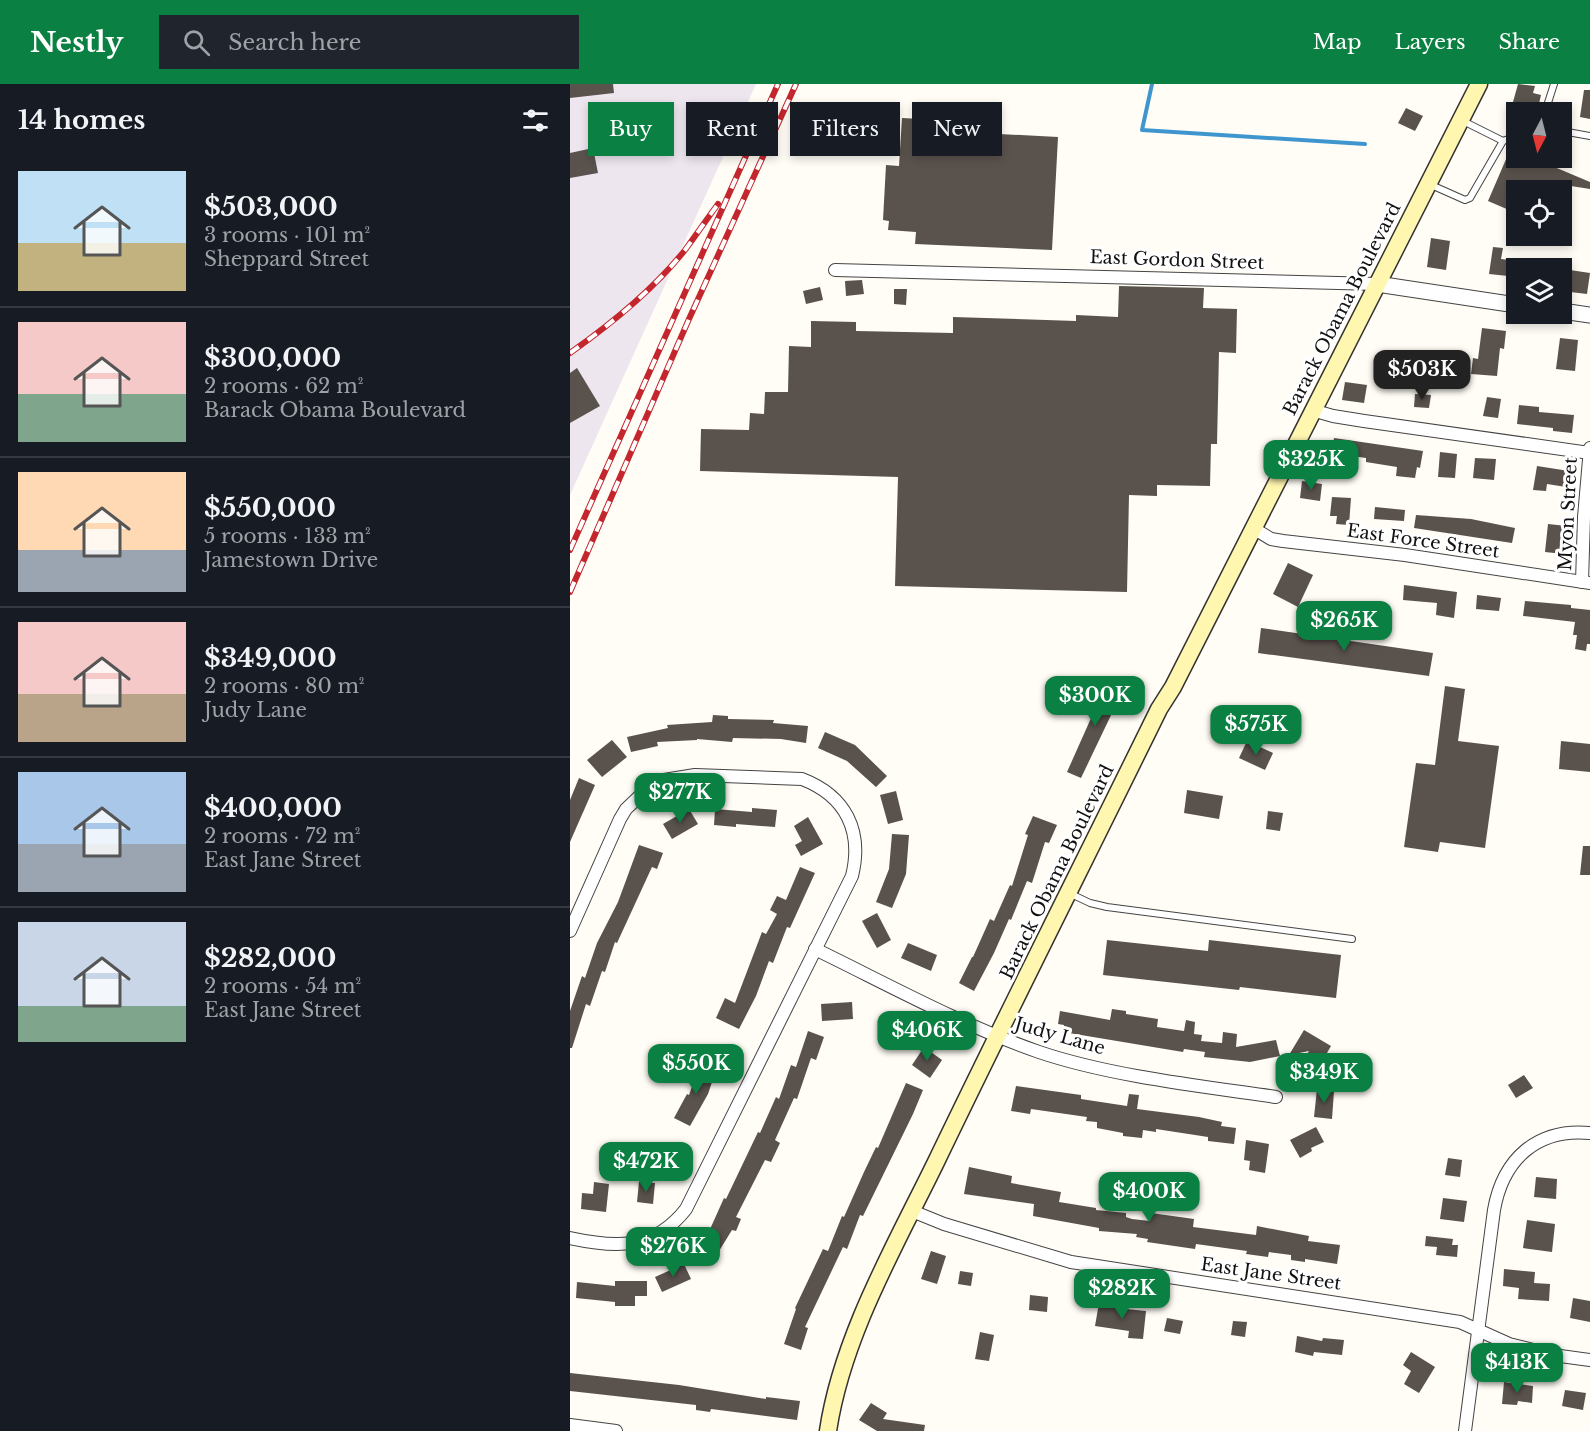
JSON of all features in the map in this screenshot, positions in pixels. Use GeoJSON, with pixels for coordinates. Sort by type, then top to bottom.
{"type":"FeatureCollection","features":[{"type":"Feature","properties":{"kind":"main road","name":"Barack Obama Boulevard"},"geometry":{"type":"LineString","coordinates":[[828,1431],[843,1368],[871,1297],[912,1211],[1159,709],[1173,687],[1479,84]]}},
{"type":"Feature","properties":{"kind":"street","name":"East Gordon Street"},"geometry":{"type":"LineString","coordinates":[[835,270],[1377,284],[1506,303]]}},
{"type":"Feature","properties":{"kind":"street"},"geometry":{"type":"LineString","coordinates":[[1572,312],[1590,315]]}},
{"type":"Feature","properties":{"kind":"street"},"geometry":{"type":"LineString","coordinates":[[1312,410],[1364,422],[1590,453]]}},
{"type":"Feature","properties":{"kind":"street","name":"Myon Street"},"geometry":{"type":"LineString","coordinates":[[1586,582],[1584,517],[1590,448]]}},
{"type":"Feature","properties":{"kind":"street","name":"East Force Street"},"geometry":{"type":"LineString","coordinates":[[1253,528],[1271,538],[1283,541],[1405,555],[1586,582]]}},
{"type":"Feature","properties":{"kind":"street"},"geometry":{"type":"LineString","coordinates":[[570,931],[626,809],[646,790],[664,780],[695,775],[792,778],[815,784],[830,794],[847,817],[855,841],[852,876],[744,1089],[693,1199],[677,1222],[655,1237],[627,1245],[593,1243],[570,1238]]}},
{"type":"Feature","properties":{"kind":"street","name":"Judy Lane"},"geometry":{"type":"LineString","coordinates":[[815,950],[963,1023],[1040,1052],[1128,1073],[1276,1097]]}},
{"type":"Feature","properties":{"kind":"street"},"geometry":{"type":"LineString","coordinates":[[1465,1431],[1494,1210],[1500,1185],[1519,1156],[1540,1140],[1563,1134],[1590,1133]]}},
{"type":"Feature","properties":{"kind":"street","name":"East Jane Street"},"geometry":{"type":"LineString","coordinates":[[912,1211],[944,1224],[1071,1262],[1460,1322],[1509,1344],[1590,1360]]}},
{"type":"Feature","properties":{"kind":"street"},"geometry":{"type":"LineString","coordinates":[[570,1425],[616,1431]]}},
{"type":"Feature","properties":{"kind":"lane"},"geometry":{"type":"LineString","coordinates":[[1548,102],[1554,84]]}},
{"type":"Feature","properties":{"kind":"lane"},"geometry":{"type":"LineString","coordinates":[[1460,120],[1503,141]]}},
{"type":"Feature","properties":{"kind":"lane"},"geometry":{"type":"LineString","coordinates":[[1572,133],[1590,136]]}},
{"type":"Feature","properties":{"kind":"lane"},"geometry":{"type":"LineString","coordinates":[[1428,184],[1465,200],[1470,198],[1503,141],[1506,140]]}},
{"type":"Feature","properties":{"kind":"lane"},"geometry":{"type":"LineString","coordinates":[[1069,893],[1090,903],[1107,907],[1352,939]]}},
{"type":"Feature","properties":{"kind":"shaded area"},"geometry":{"type":"Polygon","coordinates":[[[570,84],[756,84],[748,102],[686,102],[686,156],[723,156],[570,495],[570,84]]]}},
{"type":"Feature","properties":{"kind":"building"},"geometry":{"type":"Polygon","coordinates":[[[570,84],[613,84],[614,93],[570,98],[570,84]]]}},
{"type":"Feature","properties":{"kind":"building"},"geometry":{"type":"Polygon","coordinates":[[[1518,84],[1535,86],[1533,93],[1541,95],[1539,102],[1513,102],[1518,84]]]}},
{"type":"Feature","properties":{"kind":"building"},"geometry":{"type":"Polygon","coordinates":[[[1584,90],[1590,90],[1590,119],[1580,117],[1584,90]]]}},
{"type":"Feature","properties":{"kind":"building"},"geometry":{"type":"Polygon","coordinates":[[[1406,108],[1423,116],[1415,131],[1398,123],[1406,108]]]}},
{"type":"Feature","properties":{"kind":"building"},"geometry":{"type":"Polygon","coordinates":[[[902,118],[912,119],[912,156],[1002,156],[1002,134],[1058,137],[1052,250],[915,244],[916,232],[888,230],[889,221],[883,220],[886,165],[899,166],[902,118]]]}},
{"type":"Feature","properties":{"kind":"building"},"geometry":{"type":"Polygon","coordinates":[[[588,149],[588,156],[595,156],[598,173],[570,178],[570,153],[588,149]]]}},
{"type":"Feature","properties":{"kind":"building"},"geometry":{"type":"Polygon","coordinates":[[[1506,159],[1506,168],[1557,168],[1590,182],[1590,189],[1572,186],[1572,180],[1506,180],[1506,209],[1488,201],[1506,159]]]}},
{"type":"Feature","properties":{"kind":"building"},"geometry":{"type":"Polygon","coordinates":[[[1431,238],[1450,241],[1446,270],[1427,267],[1431,238]]]}},
{"type":"Feature","properties":{"kind":"building"},"geometry":{"type":"Polygon","coordinates":[[[1493,247],[1503,248],[1501,259],[1506,260],[1506,276],[1489,274],[1493,247]]]}},
{"type":"Feature","properties":{"kind":"building"},"geometry":{"type":"Polygon","coordinates":[[[1572,270],[1590,273],[1587,294],[1572,292],[1572,270]]]}},
{"type":"Feature","properties":{"kind":"building"},"geometry":{"type":"Polygon","coordinates":[[[862,280],[864,294],[846,296],[845,281],[862,280]]]}},
{"type":"Feature","properties":{"kind":"building"},"geometry":{"type":"Polygon","coordinates":[[[1119,286],[1204,288],[1203,308],[1237,309],[1236,353],[1219,352],[1217,444],[1211,444],[1210,486],[1157,485],[1157,496],[1129,495],[1127,592],[895,586],[898,477],[700,471],[701,429],[749,430],[750,413],[764,414],[765,392],[788,392],[789,346],[811,347],[811,321],[856,322],[856,331],[953,333],[953,317],[1076,321],[1076,315],[1118,317],[1119,286]]]}},
{"type":"Feature","properties":{"kind":"building"},"geometry":{"type":"Polygon","coordinates":[[[820,287],[823,300],[806,304],[803,291],[820,287]]]}},
{"type":"Feature","properties":{"kind":"building"},"geometry":{"type":"Polygon","coordinates":[[[894,289],[907,289],[906,305],[894,304],[894,289]]]}},
{"type":"Feature","properties":{"kind":"building"},"geometry":{"type":"Polygon","coordinates":[[[1482,328],[1506,331],[1504,349],[1500,348],[1497,376],[1471,374],[1473,358],[1478,359],[1482,328]]]}},
{"type":"Feature","properties":{"kind":"building"},"geometry":{"type":"Polygon","coordinates":[[[1560,338],[1578,340],[1575,371],[1556,369],[1560,338]]]}},
{"type":"Feature","properties":{"kind":"building"},"geometry":{"type":"Polygon","coordinates":[[[577,368],[600,406],[570,423],[570,373],[577,368]]]}},
{"type":"Feature","properties":{"kind":"building"},"geometry":{"type":"Polygon","coordinates":[[[1345,382],[1367,385],[1364,403],[1342,400],[1345,382]]]}},
{"type":"Feature","properties":{"kind":"building"},"geometry":{"type":"Polygon","coordinates":[[[1415,394],[1431,395],[1429,408],[1414,407],[1415,394]]]}},
{"type":"Feature","properties":{"kind":"building"},"geometry":{"type":"Polygon","coordinates":[[[1487,397],[1501,399],[1498,418],[1483,416],[1487,397]]]}},
{"type":"Feature","properties":{"kind":"building"},"geometry":{"type":"Polygon","coordinates":[[[1519,405],[1539,407],[1539,412],[1574,415],[1572,433],[1553,431],[1553,428],[1517,424],[1519,405]]]}},
{"type":"Feature","properties":{"kind":"building"},"geometry":{"type":"Polygon","coordinates":[[[1334,438],[1423,451],[1420,468],[1417,467],[1415,478],[1396,476],[1397,467],[1366,462],[1366,458],[1332,453],[1334,438]]]}},
{"type":"Feature","properties":{"kind":"building"},"geometry":{"type":"Polygon","coordinates":[[[1440,452],[1457,454],[1455,478],[1438,477],[1440,452]]]}},
{"type":"Feature","properties":{"kind":"building"},"geometry":{"type":"Polygon","coordinates":[[[1475,458],[1496,459],[1494,480],[1473,478],[1475,458]]]}},
{"type":"Feature","properties":{"kind":"building"},"geometry":{"type":"Polygon","coordinates":[[[1537,466],[1569,471],[1566,487],[1547,484],[1546,491],[1533,490],[1537,466]]]}},
{"type":"Feature","properties":{"kind":"building"},"geometry":{"type":"Polygon","coordinates":[[[1302,481],[1322,484],[1320,501],[1300,498],[1302,481]]]}},
{"type":"Feature","properties":{"kind":"building"},"geometry":{"type":"Polygon","coordinates":[[[1332,497],[1351,498],[1349,525],[1336,524],[1337,516],[1330,516],[1332,497]]]}},
{"type":"Feature","properties":{"kind":"building"},"geometry":{"type":"Polygon","coordinates":[[[1375,507],[1405,510],[1404,521],[1374,519],[1375,507]]]}},
{"type":"Feature","properties":{"kind":"building"},"geometry":{"type":"Polygon","coordinates":[[[1416,515],[1471,519],[1515,528],[1512,543],[1414,528],[1416,515]]]}},
{"type":"Feature","properties":{"kind":"building"},"geometry":{"type":"Polygon","coordinates":[[[1548,524],[1567,526],[1564,554],[1545,552],[1548,524]]]}},
{"type":"Feature","properties":{"kind":"building"},"geometry":{"type":"Polygon","coordinates":[[[1288,563],[1313,575],[1298,607],[1273,594],[1288,563]]]}},
{"type":"Feature","properties":{"kind":"building"},"geometry":{"type":"Polygon","coordinates":[[[1404,585],[1457,592],[1454,618],[1436,615],[1437,603],[1403,600],[1404,585]]]}},
{"type":"Feature","properties":{"kind":"building"},"geometry":{"type":"Polygon","coordinates":[[[1477,595],[1501,598],[1499,611],[1476,609],[1477,595]]]}},
{"type":"Feature","properties":{"kind":"building"},"geometry":{"type":"Polygon","coordinates":[[[1525,601],[1571,605],[1571,608],[1590,610],[1590,644],[1587,644],[1586,651],[1575,649],[1577,635],[1573,635],[1575,622],[1523,616],[1525,601]]]}},
{"type":"Feature","properties":{"kind":"building"},"geometry":{"type":"Polygon","coordinates":[[[1261,628],[1433,653],[1429,676],[1258,653],[1261,628]]]}},
{"type":"Feature","properties":{"kind":"building"},"geometry":{"type":"Polygon","coordinates":[[[1098,682],[1123,691],[1116,712],[1113,711],[1081,778],[1067,772],[1100,698],[1094,696],[1098,682]]]}},
{"type":"Feature","properties":{"kind":"building"},"geometry":{"type":"Polygon","coordinates":[[[1445,686],[1465,689],[1458,741],[1499,746],[1485,848],[1440,842],[1438,852],[1404,847],[1416,763],[1435,765],[1445,686]]]}},
{"type":"Feature","properties":{"kind":"building"},"geometry":{"type":"Polygon","coordinates":[[[713,715],[728,716],[728,719],[774,720],[773,723],[808,726],[806,743],[781,739],[733,738],[732,742],[697,739],[657,742],[658,746],[631,752],[627,737],[668,728],[667,725],[712,722],[713,715]]]}},
{"type":"Feature","properties":{"kind":"building"},"geometry":{"type":"Polygon","coordinates":[[[825,732],[855,745],[887,776],[876,787],[847,761],[818,748],[825,732]]]}},
{"type":"Feature","properties":{"kind":"building"},"geometry":{"type":"Polygon","coordinates":[[[612,740],[627,757],[602,777],[587,760],[612,740]]]}},
{"type":"Feature","properties":{"kind":"building"},"geometry":{"type":"Polygon","coordinates":[[[1247,741],[1273,753],[1265,770],[1239,758],[1247,741]]]}},
{"type":"Feature","properties":{"kind":"building"},"geometry":{"type":"Polygon","coordinates":[[[1561,741],[1590,744],[1590,772],[1559,769],[1561,741]]]}},
{"type":"Feature","properties":{"kind":"building"},"geometry":{"type":"Polygon","coordinates":[[[579,778],[595,785],[570,842],[570,800],[579,778]]]}},
{"type":"Feature","properties":{"kind":"building"},"geometry":{"type":"Polygon","coordinates":[[[1187,790],[1223,796],[1219,819],[1184,813],[1187,790]]]}},
{"type":"Feature","properties":{"kind":"building"},"geometry":{"type":"Polygon","coordinates":[[[896,791],[903,820],[888,824],[880,795],[896,791]]]}},
{"type":"Feature","properties":{"kind":"building"},"geometry":{"type":"Polygon","coordinates":[[[752,808],[777,810],[775,827],[714,825],[715,809],[752,812],[752,808]]]}},
{"type":"Feature","properties":{"kind":"building"},"geometry":{"type":"Polygon","coordinates":[[[689,809],[698,824],[672,839],[663,824],[689,809]]]}},
{"type":"Feature","properties":{"kind":"building"},"geometry":{"type":"Polygon","coordinates":[[[1268,811],[1283,813],[1280,831],[1266,829],[1268,811]]]}},
{"type":"Feature","properties":{"kind":"building"},"geometry":{"type":"Polygon","coordinates":[[[1033,816],[1057,825],[1049,843],[1045,842],[1032,883],[1027,881],[1011,920],[1009,919],[974,991],[959,983],[990,919],[994,921],[1010,885],[1012,886],[1028,835],[1025,834],[1033,816]]]}},
{"type":"Feature","properties":{"kind":"building"},"geometry":{"type":"Polygon","coordinates":[[[808,817],[823,844],[801,856],[795,845],[802,841],[794,826],[808,817]]]}},
{"type":"Feature","properties":{"kind":"building"},"geometry":{"type":"Polygon","coordinates":[[[892,834],[909,835],[906,874],[892,908],[876,902],[889,869],[892,834]]]}},
{"type":"Feature","properties":{"kind":"building"},"geometry":{"type":"Polygon","coordinates":[[[639,845],[663,853],[657,869],[652,867],[617,943],[615,942],[605,972],[602,971],[590,1006],[586,1004],[572,1048],[570,1048],[570,1011],[582,976],[585,978],[597,943],[618,902],[639,845]]]}},
{"type":"Feature","properties":{"kind":"building"},"geometry":{"type":"Polygon","coordinates":[[[1583,846],[1590,846],[1590,875],[1580,875],[1583,846]]]}},
{"type":"Feature","properties":{"kind":"building"},"geometry":{"type":"Polygon","coordinates":[[[800,867],[815,873],[790,928],[787,927],[773,963],[769,961],[756,996],[739,1029],[716,1018],[725,998],[735,1003],[762,932],[766,934],[777,914],[770,910],[777,896],[786,900],[800,867]]]}},
{"type":"Feature","properties":{"kind":"building"},"geometry":{"type":"Polygon","coordinates":[[[877,913],[891,940],[877,948],[862,921],[877,913]]]}},
{"type":"Feature","properties":{"kind":"building"},"geometry":{"type":"Polygon","coordinates":[[[1107,940],[1208,951],[1209,940],[1341,955],[1336,998],[1103,975],[1107,940]]]}},
{"type":"Feature","properties":{"kind":"building"},"geometry":{"type":"Polygon","coordinates":[[[908,943],[937,955],[931,971],[901,958],[908,943]]]}},
{"type":"Feature","properties":{"kind":"building"},"geometry":{"type":"Polygon","coordinates":[[[852,1002],[853,1019],[822,1021],[821,1004],[852,1002]]]}},
{"type":"Feature","properties":{"kind":"building"},"geometry":{"type":"Polygon","coordinates":[[[1112,1009],[1126,1011],[1126,1014],[1158,1019],[1157,1027],[1184,1031],[1186,1020],[1195,1022],[1194,1034],[1202,1035],[1201,1041],[1222,1043],[1223,1032],[1237,1034],[1236,1047],[1276,1040],[1280,1056],[1250,1062],[1204,1057],[1205,1052],[1184,1049],[1183,1052],[1063,1032],[1064,1025],[1058,1024],[1060,1011],[1110,1020],[1112,1009]]]}},
{"type":"Feature","properties":{"kind":"building"},"geometry":{"type":"Polygon","coordinates":[[[1304,1030],[1331,1046],[1316,1072],[1301,1063],[1309,1051],[1289,1055],[1304,1030]]]}},
{"type":"Feature","properties":{"kind":"building"},"geometry":{"type":"Polygon","coordinates":[[[808,1031],[824,1037],[816,1060],[811,1058],[797,1099],[794,1098],[775,1140],[780,1143],[771,1162],[765,1160],[736,1217],[741,1219],[736,1231],[732,1230],[711,1264],[694,1253],[711,1227],[724,1198],[726,1199],[776,1097],[779,1099],[791,1065],[796,1067],[808,1031]]]}},
{"type":"Feature","properties":{"kind":"building"},"geometry":{"type":"Polygon","coordinates":[[[924,1047],[942,1060],[930,1078],[912,1065],[924,1047]]]}},
{"type":"Feature","properties":{"kind":"building"},"geometry":{"type":"Polygon","coordinates":[[[700,1064],[716,1070],[708,1094],[690,1126],[674,1118],[687,1094],[689,1095],[700,1064]]]}},
{"type":"Feature","properties":{"kind":"building"},"geometry":{"type":"Polygon","coordinates":[[[1524,1075],[1533,1088],[1516,1098],[1508,1085],[1524,1075]]]}},
{"type":"Feature","properties":{"kind":"building"},"geometry":{"type":"Polygon","coordinates":[[[906,1083],[923,1090],[913,1114],[863,1216],[860,1215],[847,1249],[843,1247],[805,1327],[808,1328],[801,1350],[784,1344],[795,1308],[823,1249],[828,1251],[842,1216],[844,1217],[876,1147],[878,1148],[906,1083]]]}},
{"type":"Feature","properties":{"kind":"building"},"geometry":{"type":"Polygon","coordinates":[[[1016,1086],[1081,1095],[1081,1099],[1127,1106],[1129,1094],[1139,1095],[1137,1109],[1199,1117],[1222,1122],[1221,1126],[1236,1128],[1234,1144],[1208,1141],[1208,1137],[1156,1129],[1156,1132],[1143,1130],[1142,1138],[1123,1136],[1123,1133],[1097,1128],[1097,1122],[1086,1121],[1087,1117],[1031,1109],[1030,1114],[1011,1111],[1016,1086]]]}},
{"type":"Feature","properties":{"kind":"building"},"geometry":{"type":"Polygon","coordinates":[[[1317,1089],[1334,1091],[1332,1119],[1314,1117],[1317,1089]]]}},
{"type":"Feature","properties":{"kind":"building"},"geometry":{"type":"Polygon","coordinates":[[[1316,1127],[1324,1142],[1311,1148],[1312,1151],[1300,1158],[1290,1140],[1316,1127]]]}},
{"type":"Feature","properties":{"kind":"building"},"geometry":{"type":"Polygon","coordinates":[[[1246,1140],[1269,1144],[1265,1173],[1249,1170],[1250,1161],[1244,1160],[1246,1140]]]}},
{"type":"Feature","properties":{"kind":"building"},"geometry":{"type":"Polygon","coordinates":[[[1448,1158],[1462,1160],[1460,1177],[1445,1175],[1448,1158]]]}},
{"type":"Feature","properties":{"kind":"building"},"geometry":{"type":"Polygon","coordinates":[[[969,1167],[1012,1176],[1011,1183],[1061,1192],[1059,1202],[1096,1208],[1096,1210],[1126,1213],[1126,1217],[1132,1219],[1150,1221],[1151,1213],[1194,1219],[1193,1227],[1256,1235],[1257,1226],[1309,1236],[1308,1241],[1340,1245],[1337,1264],[1305,1259],[1305,1262],[1291,1260],[1291,1255],[1269,1252],[1268,1257],[1246,1254],[1247,1251],[1196,1244],[1195,1249],[1147,1242],[1148,1239],[1136,1237],[1137,1234],[1099,1231],[1099,1228],[1033,1216],[1034,1204],[964,1194],[969,1167]]]}},
{"type":"Feature","properties":{"kind":"building"},"geometry":{"type":"Polygon","coordinates":[[[1536,1177],[1557,1179],[1556,1199],[1534,1197],[1536,1177]]]}},
{"type":"Feature","properties":{"kind":"building"},"geometry":{"type":"Polygon","coordinates":[[[594,1182],[609,1184],[606,1212],[581,1209],[582,1193],[593,1194],[594,1182]]]}},
{"type":"Feature","properties":{"kind":"building"},"geometry":{"type":"Polygon","coordinates":[[[639,1182],[655,1183],[653,1204],[637,1202],[639,1182]]]}},
{"type":"Feature","properties":{"kind":"building"},"geometry":{"type":"Polygon","coordinates":[[[1443,1198],[1467,1201],[1464,1222],[1440,1219],[1443,1198]]]}},
{"type":"Feature","properties":{"kind":"building"},"geometry":{"type":"Polygon","coordinates":[[[1527,1220],[1555,1224],[1552,1252],[1523,1248],[1527,1220]]]}},
{"type":"Feature","properties":{"kind":"building"},"geometry":{"type":"Polygon","coordinates":[[[1426,1236],[1453,1239],[1452,1245],[1458,1245],[1457,1257],[1436,1255],[1437,1247],[1425,1246],[1426,1236]]]}},
{"type":"Feature","properties":{"kind":"building"},"geometry":{"type":"Polygon","coordinates":[[[931,1251],[946,1256],[937,1284],[921,1279],[931,1251]]]}},
{"type":"Feature","properties":{"kind":"building"},"geometry":{"type":"Polygon","coordinates":[[[684,1264],[691,1279],[662,1292],[655,1277],[684,1264]]]}},
{"type":"Feature","properties":{"kind":"building"},"geometry":{"type":"Polygon","coordinates":[[[1504,1269],[1535,1272],[1534,1283],[1550,1284],[1549,1301],[1518,1299],[1519,1288],[1503,1286],[1504,1269]]]}},
{"type":"Feature","properties":{"kind":"building"},"geometry":{"type":"Polygon","coordinates":[[[960,1271],[973,1273],[971,1286],[958,1284],[960,1271]]]}},
{"type":"Feature","properties":{"kind":"building"},"geometry":{"type":"Polygon","coordinates":[[[615,1281],[647,1281],[647,1296],[635,1296],[635,1306],[615,1306],[615,1302],[576,1298],[577,1282],[615,1286],[615,1281]]]}},
{"type":"Feature","properties":{"kind":"building"},"geometry":{"type":"Polygon","coordinates":[[[1030,1295],[1048,1297],[1047,1312],[1029,1310],[1030,1295]]]}},
{"type":"Feature","properties":{"kind":"building"},"geometry":{"type":"Polygon","coordinates":[[[1573,1298],[1590,1301],[1590,1322],[1570,1318],[1573,1298]]]}},
{"type":"Feature","properties":{"kind":"building"},"geometry":{"type":"Polygon","coordinates":[[[1099,1303],[1116,1305],[1116,1308],[1146,1311],[1143,1339],[1128,1338],[1129,1331],[1095,1326],[1099,1303]]]}},
{"type":"Feature","properties":{"kind":"building"},"geometry":{"type":"Polygon","coordinates":[[[1167,1318],[1183,1321],[1180,1334],[1164,1331],[1167,1318]]]}},
{"type":"Feature","properties":{"kind":"building"},"geometry":{"type":"Polygon","coordinates":[[[1233,1321],[1247,1322],[1245,1337],[1231,1335],[1233,1321]]]}},
{"type":"Feature","properties":{"kind":"building"},"geometry":{"type":"Polygon","coordinates":[[[980,1332],[994,1335],[989,1361],[975,1359],[980,1332]]]}},
{"type":"Feature","properties":{"kind":"building"},"geometry":{"type":"Polygon","coordinates":[[[1297,1336],[1322,1341],[1323,1338],[1344,1340],[1342,1355],[1314,1352],[1313,1356],[1295,1352],[1297,1336]]]}},
{"type":"Feature","properties":{"kind":"building"},"geometry":{"type":"Polygon","coordinates":[[[1411,1352],[1435,1367],[1419,1393],[1404,1384],[1411,1371],[1403,1365],[1411,1352]]]}},
{"type":"Feature","properties":{"kind":"building"},"geometry":{"type":"Polygon","coordinates":[[[570,1373],[679,1385],[766,1399],[766,1397],[800,1401],[797,1420],[711,1409],[710,1412],[696,1410],[696,1405],[570,1391],[570,1373]]]}},
{"type":"Feature","properties":{"kind":"building"},"geometry":{"type":"Polygon","coordinates":[[[1504,1382],[1533,1386],[1532,1403],[1518,1401],[1517,1405],[1502,1404],[1504,1382]]]}},
{"type":"Feature","properties":{"kind":"building"},"geometry":{"type":"Polygon","coordinates":[[[1565,1390],[1586,1393],[1583,1410],[1562,1406],[1565,1390]]]}},
{"type":"Feature","properties":{"kind":"building"},"geometry":{"type":"Polygon","coordinates":[[[871,1403],[887,1413],[883,1419],[925,1425],[924,1431],[877,1431],[859,1420],[871,1403]]]}},
{"type":"Feature","properties":{"kind":"waterway"},"geometry":{"type":"LineString","coordinates":[[1152,84],[1142,130],[1365,144]]}},
{"type":"Feature","properties":{"kind":"railway"},"geometry":{"type":"LineString","coordinates":[[570,550],[778,84]]}},
{"type":"Feature","properties":{"kind":"railway"},"geometry":{"type":"LineString","coordinates":[[570,592],[689,319],[796,84]]}},
{"type":"Feature","properties":{"kind":"railway"},"geometry":{"type":"LineString","coordinates":[[570,353],[616,318],[660,278],[685,250],[718,204]]}}]}
